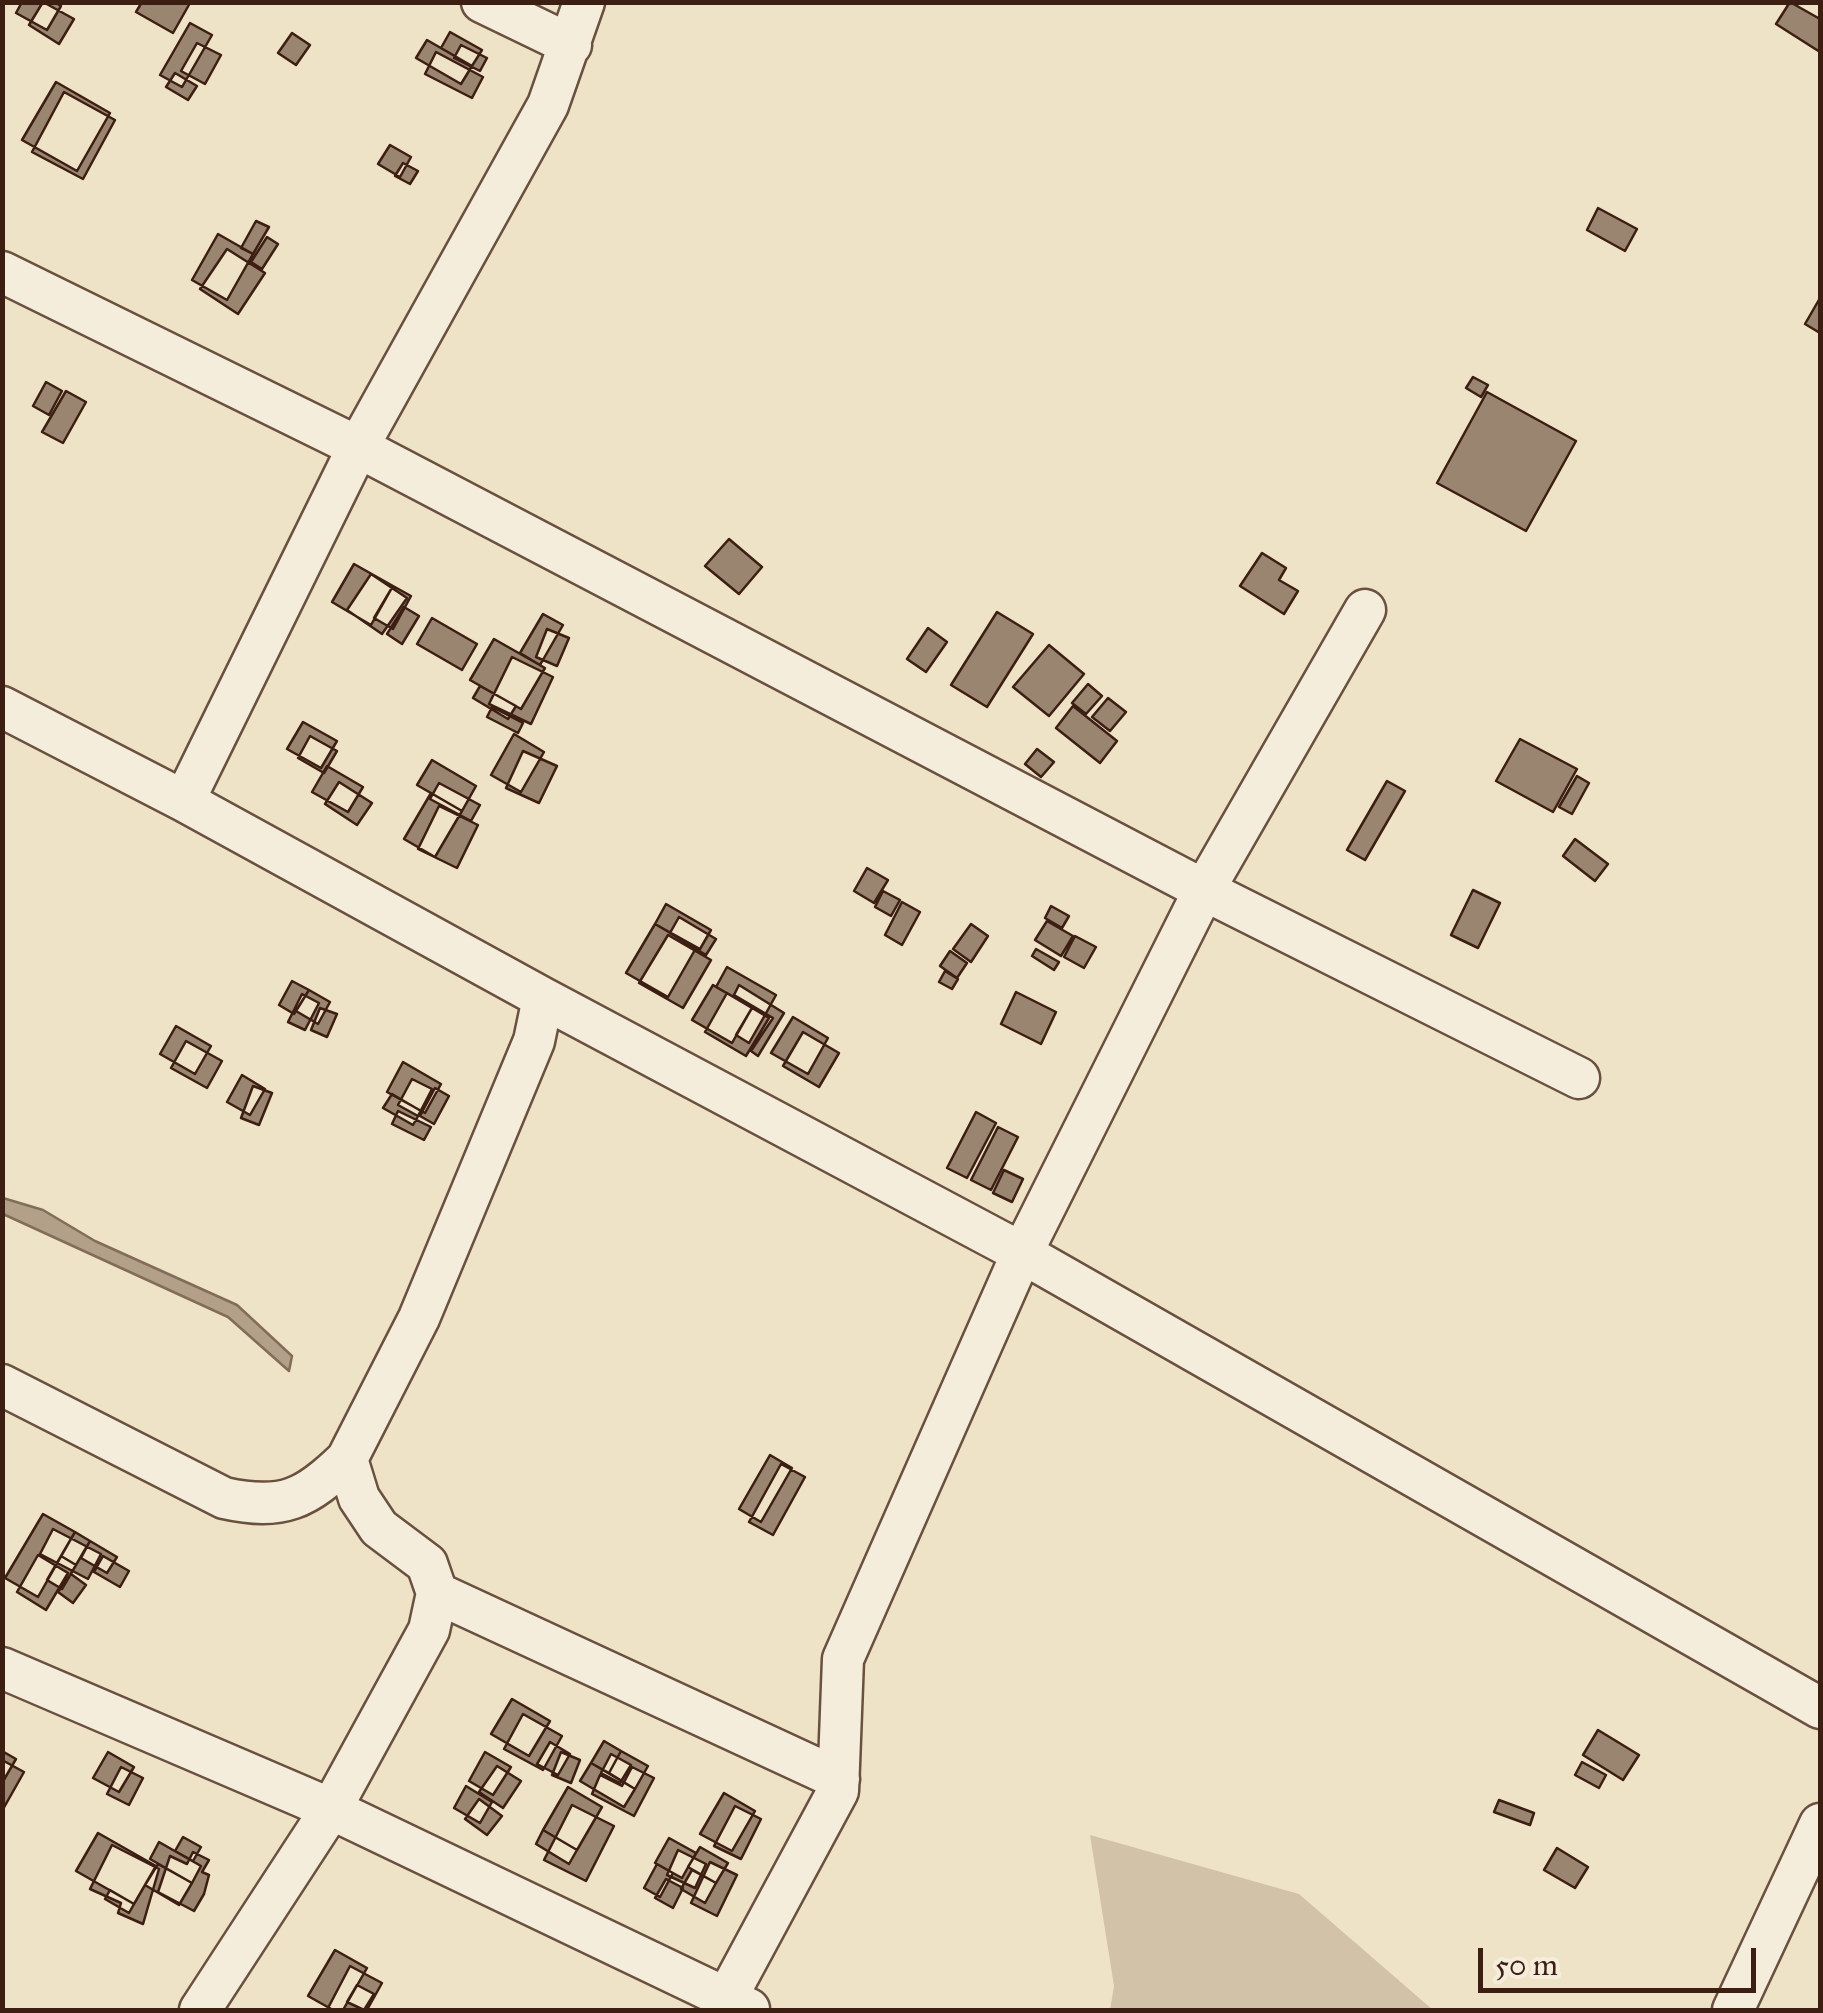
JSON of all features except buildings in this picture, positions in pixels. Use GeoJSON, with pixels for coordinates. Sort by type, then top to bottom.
{"type":"FeatureCollection","features":[{"type":"Feature","properties":{"kind":"street"},"geometry":{"type":"LineString","coordinates":[[482,2],[571,45]]}},
{"type":"Feature","properties":{"kind":"street"},"geometry":{"type":"LineString","coordinates":[[184,801],[358,446],[548,104],[584,2]]}},
{"type":"Feature","properties":{"kind":"street"},"geometry":{"type":"LineString","coordinates":[[2,272],[358,446],[1204,890],[1579,1078]]}},
{"type":"Feature","properties":{"kind":"street"},"geometry":{"type":"LineString","coordinates":[[2,1668],[331,1809],[733,2006],[838,1791],[844,1658],[1022,1253],[1204,890],[1365,610]]}},
{"type":"Feature","properties":{"kind":"street"},"geometry":{"type":"LineString","coordinates":[[2,707],[184,801],[1022,1253],[1820,1708]]}},
{"type":"Feature","properties":{"kind":"street"},"geometry":{"type":"LineString","coordinates":[[2,1386],[224,1498],[270,1502],[296,1498],[317,1488],[347,1459],[419,1318],[534,1042],[543,998]]}},
{"type":"Feature","properties":{"kind":"street"},"geometry":{"type":"LineString","coordinates":[[200,2010],[331,1809],[428,1630],[438,1594],[428,1564],[380,1528],[359,1498],[347,1459]]}},
{"type":"Feature","properties":{"kind":"street"},"geometry":{"type":"LineString","coordinates":[[438,1594],[839,1779]]}},
{"type":"Feature","properties":{"kind":"street"},"geometry":{"type":"LineString","coordinates":[[1733,2010],[1820,1824]]}},
{"type":"Feature","properties":{"kind":"shaded area"},"geometry":{"type":"Polygon","coordinates":[[[3,1198],[43,1210],[95,1241],[237,1305],[292,1356],[289,1371],[228,1317],[3,1214],[3,1198]]]}},
{"type":"Feature","properties":{"kind":"shaded area"},"geometry":{"type":"Polygon","coordinates":[[[1090,1835],[1299,1894],[1433,2010],[1110,2010],[1114,1986],[1090,1835]]]}}]}
